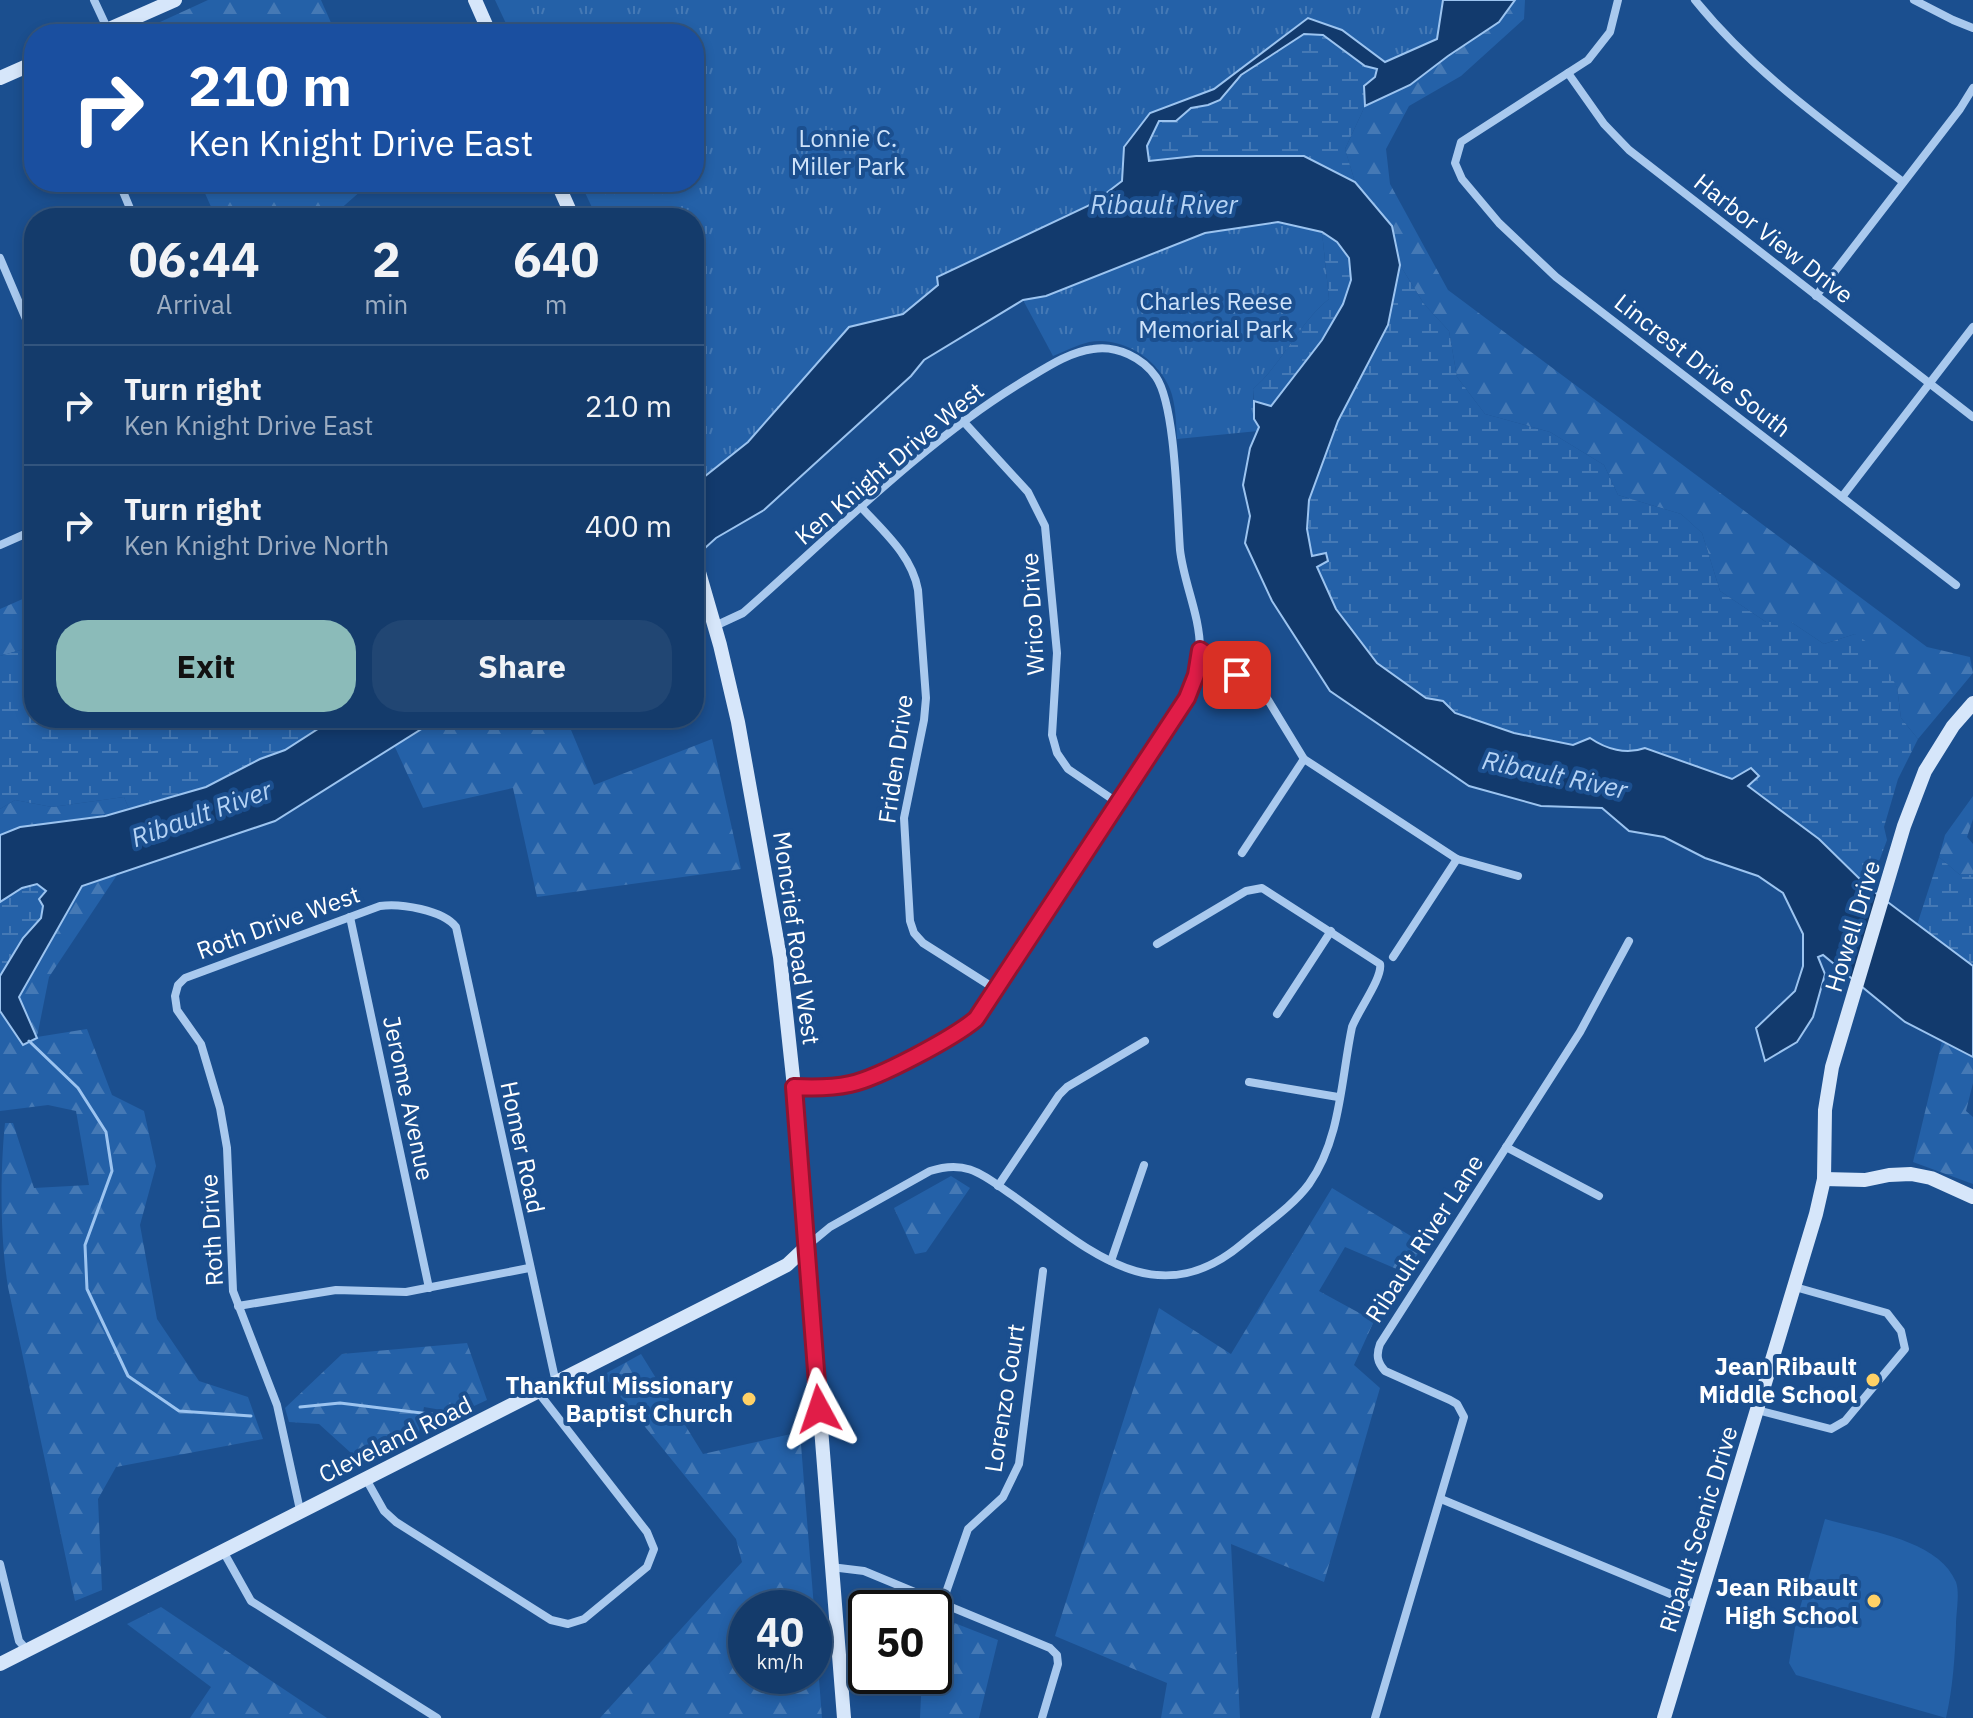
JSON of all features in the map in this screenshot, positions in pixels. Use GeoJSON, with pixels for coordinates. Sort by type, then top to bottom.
{"type":"FeatureCollection","features":[{"type":"Feature","properties":{"kind":"street"},"geometry":{"type":"LineString","coordinates":[[94,0],[101,24]]}},
{"type":"Feature","properties":{"kind":"street"},"geometry":{"type":"LineString","coordinates":[[121,24],[175,0]]}},
{"type":"Feature","properties":{"kind":"street"},"geometry":{"type":"LineString","coordinates":[[475,0],[486,24]]}},
{"type":"Feature","properties":{"kind":"street"},"geometry":{"type":"LineString","coordinates":[[1568,73],[1588,60],[1601,46],[1615,18],[1618,0]]}},
{"type":"Feature","properties":{"kind":"street"},"geometry":{"type":"LineString","coordinates":[[1695,0],[1747,58],[1777,85],[1903,182]]}},
{"type":"Feature","properties":{"kind":"street"},"geometry":{"type":"LineString","coordinates":[[1914,0],[1973,28]]}},
{"type":"Feature","properties":{"kind":"street"},"geometry":{"type":"LineString","coordinates":[[0,78],[24,67]]}},
{"type":"Feature","properties":{"kind":"street","name":"Lincrest Drive South"},"geometry":{"type":"LineString","coordinates":[[1568,73],[1461,142],[1455,163],[1462,179],[1499,223],[1536,259],[1956,585]]}},
{"type":"Feature","properties":{"kind":"street","name":"Harbor View Drive"},"geometry":{"type":"LineString","coordinates":[[1568,73],[1604,124],[1629,150],[1973,417]]}},
{"type":"Feature","properties":{"kind":"street"},"geometry":{"type":"LineString","coordinates":[[1816,296],[1973,88]]}},
{"type":"Feature","properties":{"kind":"street"},"geometry":{"type":"LineString","coordinates":[[0,258],[24,314]]}},
{"type":"Feature","properties":{"kind":"street"},"geometry":{"type":"LineString","coordinates":[[1842,497],[1973,327]]}},
{"type":"Feature","properties":{"kind":"street","name":"Ken Knight Drive West"},"geometry":{"type":"LineString","coordinates":[[715,626],[743,613],[963,421],[1037,373],[1084,351],[1105,348],[1131,355],[1144,364],[1155,374],[1167,401],[1181,557],[1200,632],[1200,650]]}},
{"type":"Feature","properties":{"kind":"street","name":"Wrico Drive"},"geometry":{"type":"LineString","coordinates":[[963,421],[1028,492],[1045,526],[1058,672],[1052,735],[1057,753],[1068,769],[1118,803]]}},
{"type":"Feature","properties":{"kind":"street","name":"Friden Drive"},"geometry":{"type":"LineString","coordinates":[[862,508],[905,557],[918,590],[926,698],[904,818],[910,921],[918,938],[997,990]]}},
{"type":"Feature","properties":{"kind":"street"},"geometry":{"type":"LineString","coordinates":[[0,545],[24,534]]}},
{"type":"Feature","properties":{"kind":"street","name":"Moncrief Road West"},"geometry":{"type":"LineString","coordinates":[[704,588],[738,722],[780,957],[794,1087],[844,1718]]}},
{"type":"Feature","properties":{"kind":"street"},"geometry":{"type":"LineString","coordinates":[[794,1087],[849,1084],[963,1029],[976,1019],[1187,698],[1196,675],[1200,650],[1265,695],[1304,759],[1457,859],[1518,876]]}},
{"type":"Feature","properties":{"kind":"street","name":"Howell Drive"},"geometry":{"type":"LineString","coordinates":[[1824,1179],[1827,1090],[1904,826],[1925,771],[1953,726],[1973,703]]}},
{"type":"Feature","properties":{"kind":"street"},"geometry":{"type":"LineString","coordinates":[[1242,853],[1304,759]]}},
{"type":"Feature","properties":{"kind":"street"},"geometry":{"type":"LineString","coordinates":[[1393,957],[1457,859]]}},
{"type":"Feature","properties":{"kind":"street"},"geometry":{"type":"LineString","coordinates":[[805,1248],[830,1227],[930,1171],[957,1165],[971,1169],[1111,1261],[1128,1269],[1161,1277],[1200,1270],[1226,1257],[1298,1197],[1328,1150],[1352,1027],[1359,1008],[1380,976],[1381,968],[1377,961],[1268,891],[1255,888],[1157,944]]}},
{"type":"Feature","properties":{"kind":"street","name":"Roth Drive West"},"geometry":{"type":"LineString","coordinates":[[175,996],[178,985],[185,978],[380,906],[395,904],[451,920]]}},
{"type":"Feature","properties":{"kind":"street","name":"Jerome Avenue"},"geometry":{"type":"LineString","coordinates":[[350,917],[429,1288]]}},
{"type":"Feature","properties":{"kind":"street","name":"Homer Road"},"geometry":{"type":"LineString","coordinates":[[451,920],[456,927],[556,1383]]}},
{"type":"Feature","properties":{"kind":"street"},"geometry":{"type":"LineString","coordinates":[[1277,1014],[1331,931]]}},
{"type":"Feature","properties":{"kind":"street","name":"Ribault River Lane"},"geometry":{"type":"LineString","coordinates":[[1375,1718],[1464,1425],[1462,1410],[1450,1400],[1392,1376],[1378,1364],[1377,1353],[1580,1032],[1629,941]]}},
{"type":"Feature","properties":{"kind":"street","name":"Roth Drive"},"geometry":{"type":"LineString","coordinates":[[175,996],[177,1010],[201,1044],[220,1108],[227,1148],[233,1291],[277,1405],[300,1510]]}},
{"type":"Feature","properties":{"kind":"street"},"geometry":{"type":"LineString","coordinates":[[998,1186],[1067,1087],[1145,1041]]}},
{"type":"Feature","properties":{"kind":"street"},"geometry":{"type":"LineString","coordinates":[[1249,1082],[1338,1097]]}},
{"type":"Feature","properties":{"kind":"street"},"geometry":{"type":"LineString","coordinates":[[1506,1147],[1599,1196]]}},
{"type":"Feature","properties":{"kind":"street"},"geometry":{"type":"LineString","coordinates":[[1111,1261],[1144,1165]]}},
{"type":"Feature","properties":{"kind":"street"},"geometry":{"type":"LineString","coordinates":[[1824,1179],[1865,1180],[1911,1174],[1931,1178],[1973,1197]]}},
{"type":"Feature","properties":{"kind":"street","name":"Ribault Scenic Drive"},"geometry":{"type":"LineString","coordinates":[[1664,1718],[1795,1287],[1824,1179]]}},
{"type":"Feature","properties":{"kind":"street","name":"Cleveland Road"},"geometry":{"type":"LineString","coordinates":[[0,1664],[787,1265],[805,1248]]}},
{"type":"Feature","properties":{"kind":"street"},"geometry":{"type":"LineString","coordinates":[[238,1306],[336,1290],[392,1292],[429,1288],[529,1268]]}},
{"type":"Feature","properties":{"kind":"street","name":"Lorenzo Court"},"geometry":{"type":"LineString","coordinates":[[947,1590],[968,1529],[1003,1497],[1019,1464],[1043,1271]]}},
{"type":"Feature","properties":{"kind":"street"},"geometry":{"type":"LineString","coordinates":[[1757,1410],[1831,1429],[1845,1421],[1905,1349],[1901,1331],[1887,1313],[1795,1287]]}},
{"type":"Feature","properties":{"kind":"street"},"geometry":{"type":"LineString","coordinates":[[366,1479],[384,1511],[396,1522],[551,1620],[568,1624],[584,1619],[647,1567],[654,1549],[647,1532],[538,1392]]}},
{"type":"Feature","properties":{"kind":"street"},"geometry":{"type":"LineString","coordinates":[[1441,1499],[1697,1605]]}},
{"type":"Feature","properties":{"kind":"street"},"geometry":{"type":"LineString","coordinates":[[223,1551],[251,1601],[437,1718]]}},
{"type":"Feature","properties":{"kind":"street"},"geometry":{"type":"LineString","coordinates":[[0,1564],[19,1641],[27,1650]]}},
{"type":"Feature","properties":{"kind":"street"},"geometry":{"type":"LineString","coordinates":[[831,1567],[864,1571],[909,1590]]}},
{"type":"Feature","properties":{"kind":"street"},"geometry":{"type":"LineString","coordinates":[[952,1608],[1054,1651],[1058,1664],[1042,1718]]}},
{"type":"Feature","properties":{"kind":"green space"},"geometry":{"type":"Polygon","coordinates":[[[208,0],[321,0],[332,24],[156,24],[208,0]]]}},
{"type":"Feature","properties":{"kind":"green space","name":"Lonnie C. Miller Park"},"geometry":{"type":"Polygon","coordinates":[[[495,0],[1443,0],[1437,39],[1385,62],[1342,30],[1308,18],[1214,89],[1150,113],[1124,147],[1122,181],[1092,204],[938,285],[903,314],[849,327],[748,442],[704,476],[704,208],[592,208],[585,192],[704,192],[704,24],[506,24],[495,0]]]}},
{"type":"Feature","properties":{"kind":"green space"},"geometry":{"type":"Polygon","coordinates":[[[1515,0],[1525,0],[1524,19],[1461,76],[1409,106],[1386,149],[1390,184],[1448,290],[1927,647],[1970,657],[1973,673],[1918,739],[1901,718],[1897,687],[1855,634],[1824,644],[1791,622],[1766,622],[1720,591],[1702,533],[1681,514],[1618,495],[1604,465],[1550,432],[1485,414],[1457,377],[1449,331],[1424,304],[1400,265],[1392,226],[1355,182],[1345,149],[1365,106],[1410,85],[1499,22],[1515,0]]]}},
{"type":"Feature","properties":{"kind":"green space"},"geometry":{"type":"Polygon","coordinates":[[[1304,34],[1323,35],[1365,66],[1377,69],[1375,77],[1364,86],[1365,106],[1345,149],[1355,182],[1304,156],[1196,156],[1148,161],[1147,146],[1159,121],[1176,121],[1191,108],[1219,100],[1241,75],[1304,34]]]}},
{"type":"Feature","properties":{"kind":"green space"},"geometry":{"type":"Polygon","coordinates":[[[204,192],[360,192],[342,208],[212,208],[204,192]]]}},
{"type":"Feature","properties":{"kind":"green space","name":"Charles Reese Memorial Park"},"geometry":{"type":"Polygon","coordinates":[[[1278,222],[1322,232],[1329,299],[1308,320],[1253,389],[1254,419],[1258,431],[1177,439],[1175,407],[1170,389],[1148,359],[1126,346],[1101,341],[1084,343],[1053,356],[1023,300],[1047,296],[1205,233],[1278,222]]]}},
{"type":"Feature","properties":{"kind":"green space"},"geometry":{"type":"Polygon","coordinates":[[[1322,232],[1341,246],[1349,257],[1351,274],[1347,294],[1338,315],[1311,357],[1271,406],[1254,401],[1253,389],[1308,320],[1329,299],[1322,232]]]}},
{"type":"Feature","properties":{"kind":"green space"},"geometry":{"type":"Polygon","coordinates":[[[1400,265],[1424,304],[1449,331],[1457,377],[1485,414],[1550,432],[1604,465],[1618,495],[1681,514],[1702,533],[1720,591],[1766,622],[1791,622],[1824,644],[1855,634],[1873,646],[1897,687],[1901,718],[1918,739],[1898,779],[1884,827],[1887,840],[1869,888],[1819,839],[1747,785],[1645,748],[1617,750],[1590,738],[1573,745],[1514,733],[1455,713],[1443,701],[1427,698],[1377,663],[1336,609],[1316,567],[1326,554],[1312,556],[1307,529],[1309,500],[1338,421],[1388,325],[1400,265]]]}},
{"type":"Feature","properties":{"kind":"green space"},"geometry":{"type":"Polygon","coordinates":[[[24,598],[24,649],[0,656],[0,609],[24,598]]]}},
{"type":"Feature","properties":{"kind":"green space"},"geometry":{"type":"Polygon","coordinates":[[[24,649],[24,728],[319,728],[285,750],[260,759],[206,787],[129,809],[124,797],[52,807],[15,800],[0,809],[0,656],[24,649]]]}},
{"type":"Feature","properties":{"kind":"green space"},"geometry":{"type":"Polygon","coordinates":[[[422,728],[570,728],[594,785],[712,739],[741,869],[537,897],[513,788],[423,808],[394,745],[422,728]]]}},
{"type":"Feature","properties":{"kind":"green space"},"geometry":{"type":"Polygon","coordinates":[[[1973,796],[1973,819],[1967,837],[1973,844],[1973,875],[1960,875],[1939,857],[1945,835],[1973,796]]]}},
{"type":"Feature","properties":{"kind":"green space"},"geometry":{"type":"Polygon","coordinates":[[[124,797],[129,809],[32,826],[0,835],[0,809],[15,800],[52,807],[124,797]]]}},
{"type":"Feature","properties":{"kind":"green space"},"geometry":{"type":"Polygon","coordinates":[[[1939,857],[1960,875],[1973,875],[1973,966],[1917,925],[1939,857]]]}},
{"type":"Feature","properties":{"kind":"green space"},"geometry":{"type":"Polygon","coordinates":[[[117,875],[49,977],[37,1037],[87,1029],[112,1095],[144,1111],[156,1166],[140,1225],[157,1319],[199,1381],[248,1397],[263,1439],[116,1467],[98,1499],[102,1590],[75,1601],[8,1287],[2,1205],[5,1123],[13,1123],[34,1188],[89,1185],[76,1111],[48,1105],[0,1111],[0,1011],[23,1045],[19,998],[82,886],[117,875]]]}},
{"type":"Feature","properties":{"kind":"green space"},"geometry":{"type":"Polygon","coordinates":[[[37,884],[46,891],[41,918],[23,938],[0,976],[0,902],[22,888],[37,884]]]}},
{"type":"Feature","properties":{"kind":"green space"},"geometry":{"type":"Polygon","coordinates":[[[1942,1041],[1973,1057],[1973,1083],[1966,1111],[1973,1117],[1973,1184],[1913,1162],[1942,1041]]]}},
{"type":"Feature","properties":{"kind":"green space"},"geometry":{"type":"Polygon","coordinates":[[[951,1176],[970,1188],[926,1252],[915,1254],[894,1208],[951,1176]]]}},
{"type":"Feature","properties":{"kind":"green space"},"geometry":{"type":"Polygon","coordinates":[[[1332,1188],[1424,1244],[1406,1273],[1345,1247],[1319,1291],[1374,1321],[1354,1365],[1380,1388],[1324,1582],[1231,1544],[1240,1718],[1161,1718],[1167,1683],[1055,1636],[1159,1308],[1231,1354],[1332,1188]]]}},
{"type":"Feature","properties":{"kind":"green space"},"geometry":{"type":"Polygon","coordinates":[[[467,1343],[487,1400],[459,1413],[424,1407],[419,1432],[361,1462],[319,1424],[289,1422],[285,1408],[342,1354],[467,1343]]]}},
{"type":"Feature","properties":{"kind":"green space"},"geometry":{"type":"Polygon","coordinates":[[[641,1354],[703,1454],[800,1432],[813,1590],[728,1590],[728,1694],[820,1694],[822,1718],[600,1718],[742,1562],[736,1539],[603,1375],[641,1354]]]}},
{"type":"Feature","properties":{"kind":"green space"},"geometry":{"type":"Polygon","coordinates":[[[1825,1519],[1917,1546],[1947,1567],[1956,1582],[1958,1597],[1946,1718],[1796,1675],[1789,1663],[1796,1622],[1825,1519]]]}},
{"type":"Feature","properties":{"kind":"green space"},"geometry":{"type":"Polygon","coordinates":[[[161,1607],[327,1718],[190,1718],[211,1687],[127,1624],[161,1607]]]}},
{"type":"Feature","properties":{"kind":"green space"},"geometry":{"type":"Polygon","coordinates":[[[952,1622],[998,1640],[979,1718],[920,1718],[921,1694],[952,1694],[952,1622]]]}},
{"type":"Feature","properties":{"kind":"water"},"geometry":{"type":"Polygon","coordinates":[[[1443,0],[1515,0],[1499,22],[1410,85],[1365,106],[1364,86],[1375,77],[1377,69],[1365,66],[1323,35],[1304,34],[1241,75],[1220,100],[1191,108],[1176,121],[1159,121],[1147,146],[1149,161],[1196,156],[1304,156],[1355,182],[1392,226],[1400,265],[1388,325],[1338,421],[1309,500],[1307,529],[1312,556],[1326,553],[1328,561],[1317,567],[1336,609],[1377,663],[1426,698],[1443,701],[1455,713],[1514,733],[1573,745],[1590,738],[1616,750],[1645,748],[1732,779],[1751,768],[1759,776],[1748,786],[1819,839],[1869,888],[1973,966],[1973,1057],[1905,1022],[1823,955],[1818,957],[1825,974],[1813,1017],[1797,1042],[1765,1061],[1756,1028],[1795,991],[1803,966],[1803,934],[1783,893],[1758,876],[1705,858],[1664,837],[1629,831],[1602,808],[1541,806],[1469,786],[1330,691],[1272,601],[1245,543],[1250,516],[1243,485],[1250,448],[1259,427],[1254,419],[1254,401],[1271,406],[1322,340],[1343,304],[1351,280],[1349,258],[1337,242],[1322,232],[1278,222],[1205,233],[1046,296],[1023,300],[924,360],[911,376],[764,510],[716,538],[704,549],[704,477],[748,442],[849,327],[903,314],[938,285],[937,277],[1092,204],[1122,181],[1124,147],[1150,113],[1214,89],[1308,18],[1342,30],[1385,62],[1437,39],[1443,0]]]}},
{"type":"Feature","properties":{"kind":"water","name":"Ribault River"},"geometry":{"type":"Polygon","coordinates":[[[319,728],[423,728],[275,821],[82,886],[19,997],[37,1038],[23,1045],[0,1011],[0,976],[23,938],[41,918],[43,906],[39,899],[46,891],[37,884],[22,888],[0,902],[0,835],[20,827],[105,816],[206,787],[260,759],[285,750],[319,728]]]}},
{"type":"Feature","properties":{"kind":"waterway"},"geometry":{"type":"LineString","coordinates":[[29,1041],[78,1088],[106,1132],[112,1171],[85,1245],[87,1289],[128,1376],[179,1411],[251,1416]]}},
{"type":"Feature","properties":{"kind":"waterway"},"geometry":{"type":"LineString","coordinates":[[300,1407],[340,1403],[446,1416]]}},
{"type":"Feature","properties":{"kind":"place","name":"Jean Ribault Middle School"},"geometry":{"type":"Point","coordinates":[1873,1380]}},
{"type":"Feature","properties":{"kind":"place","name":"Thankful Missionary Baptist Church"},"geometry":{"type":"Point","coordinates":[749,1399]}},
{"type":"Feature","properties":{"kind":"place","name":"Jean Ribault High School"},"geometry":{"type":"Point","coordinates":[1874,1601]}},
{"type":"Feature","properties":{"kind":"route"},"geometry":{"type":"LineString","coordinates":[[819,1409],[794,1087],[815,1088],[862,1080],[956,1034],[976,1019],[1187,698],[1196,675],[1200,650],[1237,675]]}}]}
